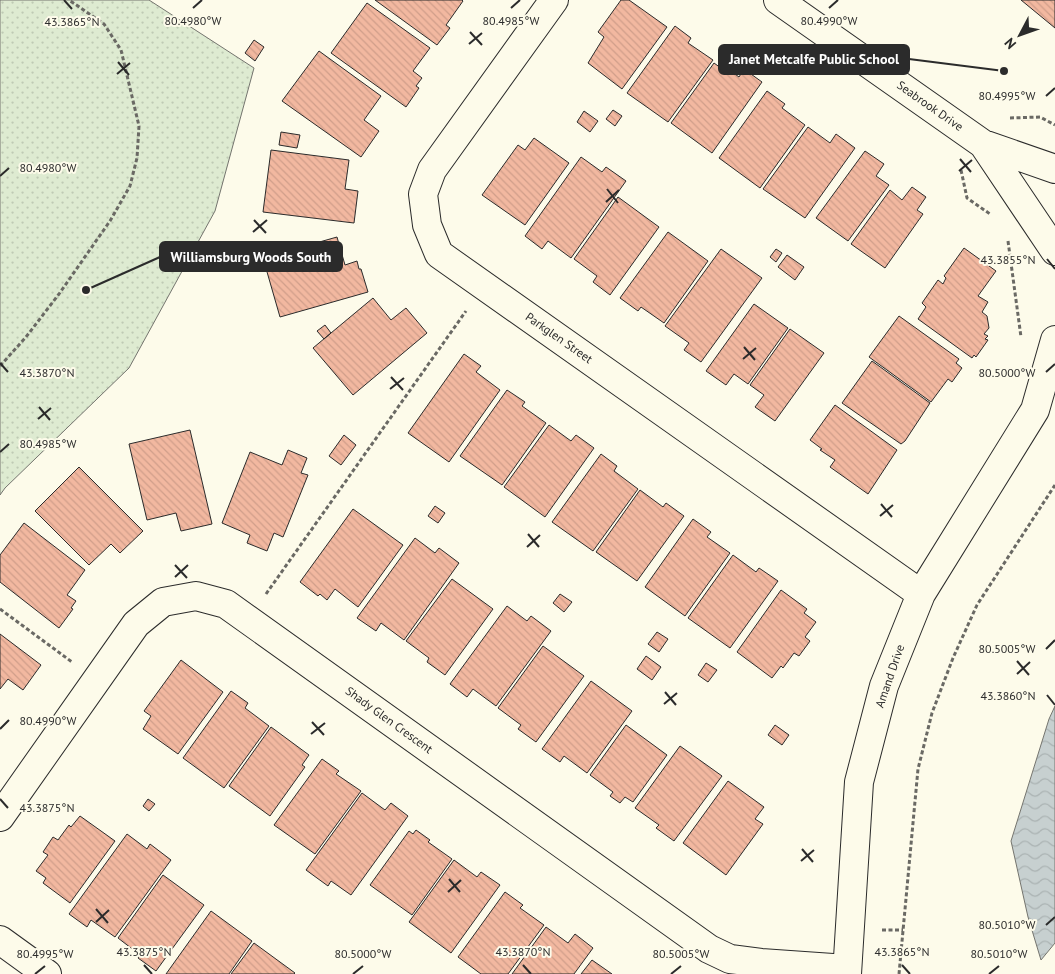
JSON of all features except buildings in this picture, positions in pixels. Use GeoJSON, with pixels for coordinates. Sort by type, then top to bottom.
{"type":"FeatureCollection","features":[{"type":"Feature","properties":{"kind":"street","name":"Parkglen Street"},"geometry":{"type":"LineString","coordinates":[[554,0],[432,170],[423,194],[427,225],[439,254],[921,594]]}},
{"type":"Feature","properties":{"kind":"street","name":"Seabrook Drive"},"geometry":{"type":"LineString","coordinates":[[778,0],[983,144],[1055,169]]}},
{"type":"Feature","properties":{"kind":"street","name":"Seabrook Drive"},"geometry":{"type":"LineString","coordinates":[[983,144],[1055,251]]}},
{"type":"Feature","properties":{"kind":"street","name":"Amand Drive"},"geometry":{"type":"LineString","coordinates":[[847,971],[859,782],[884,686],[921,594],[1034,410],[1055,340]]}},
{"type":"Feature","properties":{"kind":"street","name":"Amand Drive"},"geometry":{"type":"LineString","coordinates":[[1034,410],[1055,391]]}},
{"type":"Feature","properties":{"kind":"street","name":"Shady Glen Crescent"},"geometry":{"type":"LineString","coordinates":[[0,817],[136,624],[163,602],[196,596],[226,604],[248,619],[709,949],[730,959],[761,964],[847,971]]}},
{"type":"Feature","properties":{"kind":"street"},"geometry":{"type":"LineString","coordinates":[[0,940],[47,974]]}},
{"type":"Feature","properties":{"kind":"path"},"geometry":{"type":"LineString","coordinates":[[0,366],[26,337],[59,294],[110,221],[130,186],[137,158],[139,126],[121,50],[104,24],[69,0]]}},
{"type":"Feature","properties":{"kind":"path"},"geometry":{"type":"LineString","coordinates":[[1040,117],[1055,125]]}},
{"type":"Feature","properties":{"kind":"path"},"geometry":{"type":"LineString","coordinates":[[967,198],[994,217]]}},
{"type":"Feature","properties":{"kind":"path"},"geometry":{"type":"LineString","coordinates":[[1004,233],[1008,242],[1022,341]]}},
{"type":"Feature","properties":{"kind":"path"},"geometry":{"type":"LineString","coordinates":[[248,619],[484,286]]}},
{"type":"Feature","properties":{"kind":"path"},"geometry":{"type":"LineString","coordinates":[[899,974],[918,769],[932,713],[953,658],[977,605],[1055,485]]}},
{"type":"Feature","properties":{"kind":"path"},"geometry":{"type":"LineString","coordinates":[[0,609],[65,656],[95,683]]}},
{"type":"Feature","properties":{"kind":"path"},"geometry":{"type":"LineString","coordinates":[[876,930],[903,930]]}},
{"type":"Feature","properties":{"kind":"green space"},"geometry":{"type":"Polygon","coordinates":[[[0,0],[149,0],[254,68],[215,211],[129,368],[0,495],[0,0]]]}},
{"type":"Feature","properties":{"kind":"water"},"geometry":{"type":"Polygon","coordinates":[[[1055,706],[1055,943],[1041,960],[1028,917],[1011,841],[1049,719],[1055,706]]]}},
{"type":"Feature","properties":{"kind":"place","name":"Janet Metcalfe Public School"},"geometry":{"type":"Point","coordinates":[1004,71]}},
{"type":"Feature","properties":{"kind":"place","name":"Williamsburg Woods South"},"geometry":{"type":"Point","coordinates":[86,290]}}]}
